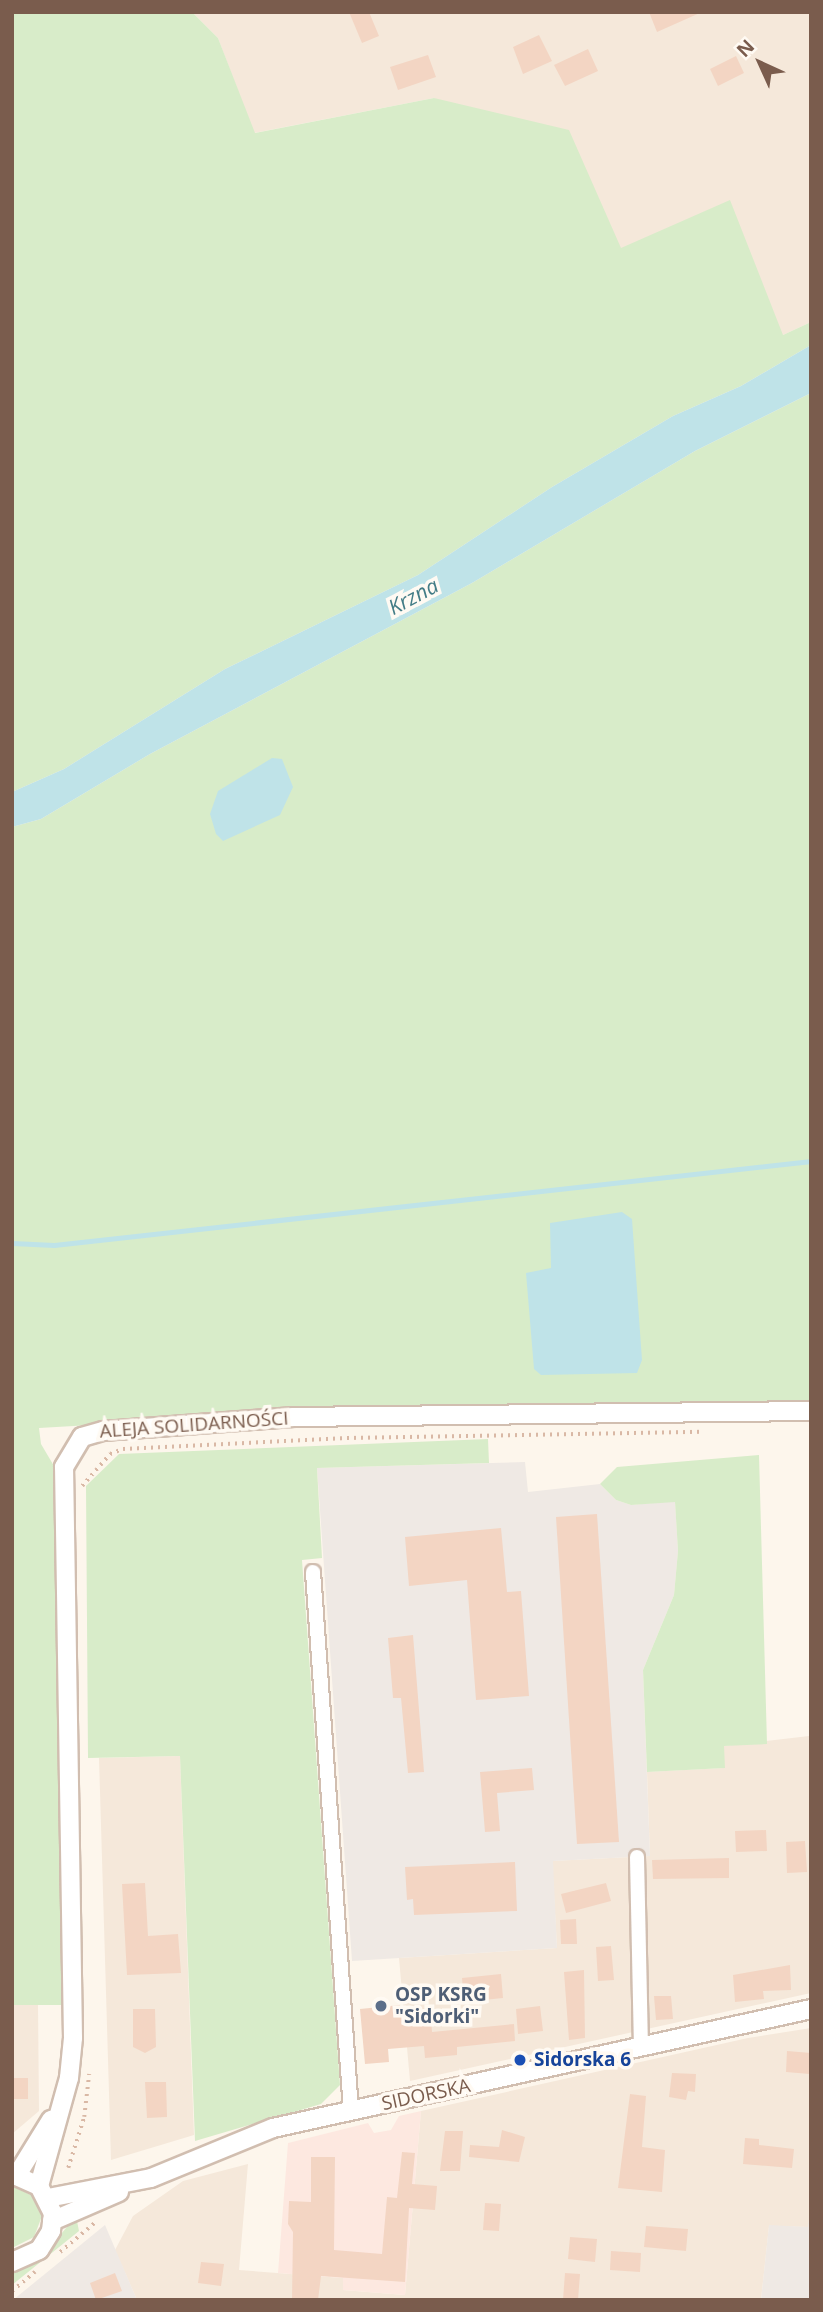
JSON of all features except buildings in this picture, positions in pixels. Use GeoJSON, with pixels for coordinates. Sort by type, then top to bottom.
{"type":"FeatureCollection","features":[{"type":"Feature","properties":{"kind":"street","name":"ALEJA SOLIDARNOŚCI"},"geometry":{"type":"LineString","coordinates":[[62,2102],[73,2038],[64,1467],[82,1437],[103,1431],[293,1417],[811,1411]]}},
{"type":"Feature","properties":{"kind":"street"},"geometry":{"type":"LineString","coordinates":[[313,1572],[351,2111]]}},
{"type":"Feature","properties":{"kind":"street"},"geometry":{"type":"LineString","coordinates":[[637,1857],[641,2048]]}},
{"type":"Feature","properties":{"kind":"street","name":"SIDORSKA"},"geometry":{"type":"LineString","coordinates":[[44,2192],[151,2178],[274,2128],[811,2009]]}},
{"type":"Feature","properties":{"kind":"street"},"geometry":{"type":"LineString","coordinates":[[44,2192],[15,2175],[62,2102]]}},
{"type":"Feature","properties":{"kind":"street"},"geometry":{"type":"LineString","coordinates":[[12,2262],[39,2250],[52,2221],[44,2192],[62,2102]]}},
{"type":"Feature","properties":{"kind":"street"},"geometry":{"type":"LineString","coordinates":[[52,2221],[151,2178]]}},
{"type":"Feature","properties":{"kind":"path"},"geometry":{"type":"LineString","coordinates":[[80,1494],[86,1478],[110,1454],[123,1450],[347,1438],[717,1431]]}},
{"type":"Feature","properties":{"kind":"path"},"geometry":{"type":"LineString","coordinates":[[68,2168],[84,2117],[89,2068]]}},
{"type":"Feature","properties":{"kind":"path"},"geometry":{"type":"LineString","coordinates":[[61,2164],[74,2171]]}},
{"type":"Feature","properties":{"kind":"shaded area"},"geometry":{"type":"Polygon","coordinates":[[[192,12],[811,12],[811,322],[783,335],[620,249],[434,98],[254,133],[218,38],[192,12]]]}},
{"type":"Feature","properties":{"kind":"shaded area"},"geometry":{"type":"Polygon","coordinates":[[[525,1462],[528,1492],[600,1484],[616,1500],[631,1505],[675,1501],[678,1551],[674,1595],[643,1670],[650,1856],[553,1861],[557,1948],[352,1961],[317,1468],[525,1462]]]}},
{"type":"Feature","properties":{"kind":"shaded area"},"geometry":{"type":"Polygon","coordinates":[[[809,1736],[811,1993],[410,2081],[399,1958],[557,1948],[552,1861],[650,1856],[647,1772],[724,1768],[724,1746],[809,1736]]]}},
{"type":"Feature","properties":{"kind":"shaded area"},"geometry":{"type":"Polygon","coordinates":[[[180,1756],[194,2135],[111,2160],[99,1758],[180,1756]]]}},
{"type":"Feature","properties":{"kind":"shaded area"},"geometry":{"type":"Polygon","coordinates":[[[12,2005],[38,2005],[39,2111],[12,2134],[12,2005]]]}},
{"type":"Feature","properties":{"kind":"shaded area"},"geometry":{"type":"Polygon","coordinates":[[[811,2028],[809,2227],[769,2226],[761,2300],[137,2300],[115,2250],[133,2216],[183,2181],[248,2164],[239,2270],[343,2278],[343,2290],[405,2295],[421,2111],[748,2038],[811,2028]]]}},
{"type":"Feature","properties":{"kind":"shaded area"},"geometry":{"type":"Polygon","coordinates":[[[421,2111],[405,2295],[343,2290],[343,2278],[278,2273],[288,2143],[368,2123],[374,2133],[391,2130],[399,2116],[421,2111]]]}},
{"type":"Feature","properties":{"kind":"shaded area"},"geometry":{"type":"Polygon","coordinates":[[[811,2204],[811,2300],[761,2300],[769,2225],[808,2227],[811,2204]]]}},
{"type":"Feature","properties":{"kind":"shaded area"},"geometry":{"type":"Polygon","coordinates":[[[105,2225],[137,2300],[13,2300],[105,2225]]]}},
{"type":"Feature","properties":{"kind":"green space"},"geometry":{"type":"Polygon","coordinates":[[[12,12],[192,12],[218,38],[255,133],[434,98],[569,130],[621,248],[730,200],[783,335],[811,322],[811,345],[741,386],[673,416],[552,487],[418,575],[225,669],[64,769],[12,792],[12,12]]]}},
{"type":"Feature","properties":{"kind":"green space"},"geometry":{"type":"Polygon","coordinates":[[[811,393],[811,1404],[230,1417],[39,1428],[41,1444],[54,1466],[62,2005],[12,2005],[12,827],[41,819],[150,754],[472,583],[695,451],[811,393]]]}},
{"type":"Feature","properties":{"kind":"green space"},"geometry":{"type":"Polygon","coordinates":[[[488,1439],[489,1463],[317,1468],[322,1558],[302,1560],[340,2085],[321,2104],[195,2141],[180,1756],[88,1758],[86,1486],[119,1454],[488,1439]]]}},
{"type":"Feature","properties":{"kind":"green space"},"geometry":{"type":"Polygon","coordinates":[[[759,1455],[767,1744],[724,1746],[725,1768],[647,1772],[643,1670],[674,1595],[678,1551],[675,1502],[631,1505],[616,1500],[600,1484],[617,1467],[759,1455]]]}},
{"type":"Feature","properties":{"kind":"green space"},"geometry":{"type":"Polygon","coordinates":[[[12,2186],[33,2196],[42,2216],[34,2237],[12,2248],[12,2186]]]}},
{"type":"Feature","properties":{"kind":"green space"},"geometry":{"type":"Polygon","coordinates":[[[76,2216],[79,2231],[12,2285],[12,2267],[42,2257],[76,2216]]]}},
{"type":"Feature","properties":{"kind":"water","name":"Krzna"},"geometry":{"type":"Polygon","coordinates":[[[811,345],[811,393],[695,451],[472,583],[150,754],[41,819],[12,827],[12,792],[64,769],[225,669],[418,575],[552,487],[673,416],[741,386],[811,345]]]}},
{"type":"Feature","properties":{"kind":"water"},"geometry":{"type":"Polygon","coordinates":[[[272,758],[282,759],[293,787],[280,815],[223,841],[216,834],[210,814],[218,791],[272,758]]]}},
{"type":"Feature","properties":{"kind":"water"},"geometry":{"type":"Polygon","coordinates":[[[622,1212],[632,1219],[642,1360],[637,1373],[541,1375],[534,1369],[526,1273],[551,1268],[550,1223],[622,1212]]]}},
{"type":"Feature","properties":{"kind":"waterway"},"geometry":{"type":"LineString","coordinates":[[12,1243],[54,1245],[811,1161]]}},
{"type":"Feature","properties":{"kind":"place","name":"OSP KSRG \"Sidorki\""},"geometry":{"type":"Point","coordinates":[381,2006]}},
{"type":"Feature","properties":{"kind":"place","name":"Sidorska 6"},"geometry":{"type":"Point","coordinates":[520,2060]}}]}
